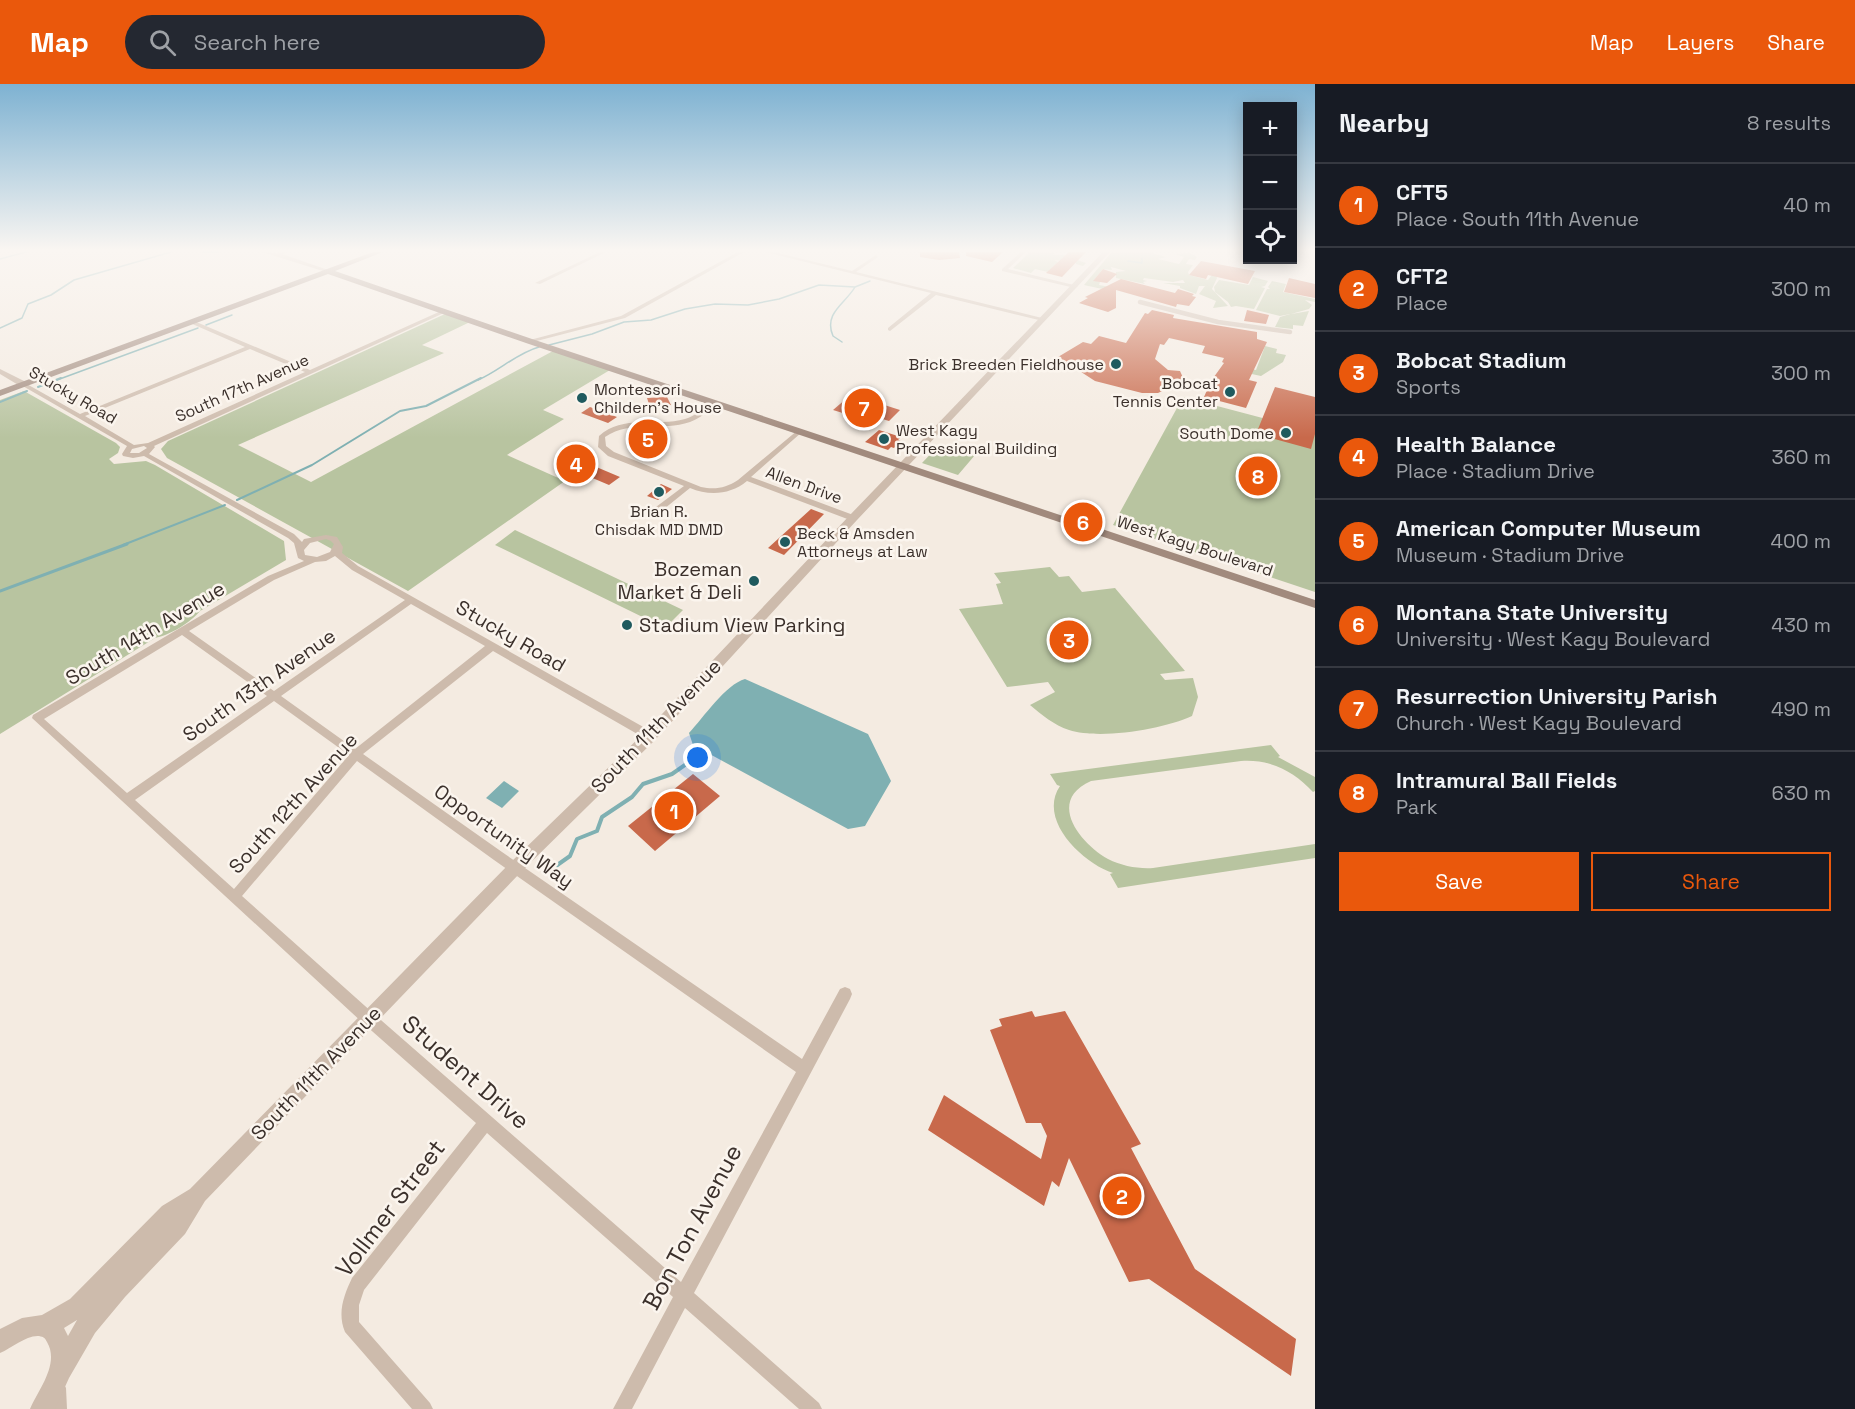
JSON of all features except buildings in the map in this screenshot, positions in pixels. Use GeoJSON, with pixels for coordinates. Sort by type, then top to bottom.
{"type":"FeatureCollection","features":[{"type":"Feature","properties":{"kind":"main road"},"geometry":{"type":"LineString","coordinates":[[0,393],[214,314]]}},
{"type":"Feature","properties":{"kind":"main road","name":"West Kagy Boulevard"},"geometry":{"type":"LineString","coordinates":[[448,314],[1315,604]]}},
{"type":"Feature","properties":{"kind":"street","name":"South 17th Avenue"},"geometry":{"type":"LineString","coordinates":[[149,445],[439,314]]}},
{"type":"Feature","properties":{"kind":"street"},"geometry":{"type":"LineString","coordinates":[[529,341],[630,314]]}},
{"type":"Feature","properties":{"kind":"street"},"geometry":{"type":"LineString","coordinates":[[890,329],[909,314]]}},
{"type":"Feature","properties":{"kind":"street"},"geometry":{"type":"LineString","coordinates":[[1022,314],[1043,319]]}},
{"type":"Feature","properties":{"kind":"street","name":"South 11th Avenue"},"geometry":{"type":"LineString","coordinates":[[0,1342],[25,1328],[43,1326],[63,1317],[78,1306],[169,1213],[198,1194],[515,868],[650,735],[1048,314]]}},
{"type":"Feature","properties":{"kind":"street"},"geometry":{"type":"LineString","coordinates":[[1186,314],[1218,322],[1290,332]]}},
{"type":"Feature","properties":{"kind":"street"},"geometry":{"type":"LineString","coordinates":[[192,322],[310,372]]}},
{"type":"Feature","properties":{"kind":"street"},"geometry":{"type":"LineString","coordinates":[[80,416],[250,347]]}},
{"type":"Feature","properties":{"kind":"street","name":"Stucky Road"},"geometry":{"type":"LineString","coordinates":[[0,371],[132,446],[149,445]]}},
{"type":"Feature","properties":{"kind":"street"},"geometry":{"type":"LineString","coordinates":[[715,403],[690,419],[617,428],[606,433],[601,440],[602,447],[611,454],[689,485],[708,491],[720,491],[733,488],[800,431]]}},
{"type":"Feature","properties":{"kind":"street"},"geometry":{"type":"LineString","coordinates":[[144,454],[150,449],[149,445]]}},
{"type":"Feature","properties":{"kind":"street","name":"Stucky Road"},"geometry":{"type":"LineString","coordinates":[[132,446],[125,452],[128,455],[144,454],[297,540],[303,558],[331,560],[355,568]]}},
{"type":"Feature","properties":{"kind":"street","name":"Allen Drive"},"geometry":{"type":"LineString","coordinates":[[746,478],[853,518]]}},
{"type":"Feature","properties":{"kind":"street"},"geometry":{"type":"LineString","coordinates":[[651,515],[689,485]]}},
{"type":"Feature","properties":{"kind":"street","name":"Stucky Road"},"geometry":{"type":"LineString","coordinates":[[280,530],[298,536],[331,538],[337,541],[338,554],[355,568],[650,735]]}},
{"type":"Feature","properties":{"kind":"street","name":"South 14th Avenue"},"geometry":{"type":"LineString","coordinates":[[271,578],[300,552],[307,541],[317,538]]}},
{"type":"Feature","properties":{"kind":"street","name":"South 14th Avenue"},"geometry":{"type":"LineString","coordinates":[[37,718],[271,578],[331,555],[339,547]]}},
{"type":"Feature","properties":{"kind":"street","name":"South 13th Avenue"},"geometry":{"type":"LineString","coordinates":[[127,799],[411,600]]}},
{"type":"Feature","properties":{"kind":"street","name":"Opportunity Way"},"geometry":{"type":"LineString","coordinates":[[183,631],[515,868],[804,1069]]}},
{"type":"Feature","properties":{"kind":"street","name":"South 12th Avenue"},"geometry":{"type":"LineString","coordinates":[[235,896],[356,754],[492,646]]}},
{"type":"Feature","properties":{"kind":"street","name":"Student Drive"},"geometry":{"type":"LineString","coordinates":[[37,718],[369,1019],[813,1409]]}},
{"type":"Feature","properties":{"kind":"street","name":"Bon Ton Avenue"},"geometry":{"type":"LineString","coordinates":[[622,1409],[845,994]]}},
{"type":"Feature","properties":{"kind":"street","name":"Vollmer Street"},"geometry":{"type":"LineString","coordinates":[[424,1409],[351,1326],[349,1314],[351,1298],[358,1284],[486,1122]]}},
{"type":"Feature","properties":{"kind":"street","name":"South 11th Avenue"},"geometry":{"type":"LineString","coordinates":[[42,1409],[87,1324],[117,1289],[178,1227],[198,1194]]}},
{"type":"Feature","properties":{"kind":"street"},"geometry":{"type":"LineString","coordinates":[[43,1326],[58,1336],[62,1345],[58,1409]]}},
{"type":"Feature","properties":{"kind":"green space"},"geometry":{"type":"Polygon","coordinates":[[[445,314],[470,322],[422,345],[444,353],[238,445],[311,482],[553,351],[610,370],[543,410],[564,419],[507,455],[565,481],[408,591],[167,458],[161,449],[168,441],[445,314]]]}},
{"type":"Feature","properties":{"kind":"green space"},"geometry":{"type":"Polygon","coordinates":[[[1271,314],[1308,314],[1303,326],[1293,325],[1293,329],[1275,327],[1280,317],[1290,314],[1280,316],[1271,314]]]}},
{"type":"Feature","properties":{"kind":"green space"},"geometry":{"type":"Polygon","coordinates":[[[1265,346],[1277,349],[1276,353],[1286,355],[1283,362],[1261,376],[1247,373],[1244,367],[1256,370],[1265,346]]]}},
{"type":"Feature","properties":{"kind":"green space"},"geometry":{"type":"Polygon","coordinates":[[[24,391],[116,443],[120,447],[118,453],[109,459],[114,464],[146,461],[155,465],[284,541],[286,560],[200,611],[179,628],[155,638],[0,734],[0,400],[24,391]]]}},
{"type":"Feature","properties":{"kind":"green space"},"geometry":{"type":"Polygon","coordinates":[[[1183,397],[1315,432],[1315,592],[1113,525],[1183,397]]]}},
{"type":"Feature","properties":{"kind":"green space"},"geometry":{"type":"Polygon","coordinates":[[[940,444],[975,455],[958,475],[922,463],[940,444]]]}},
{"type":"Feature","properties":{"kind":"green space"},"geometry":{"type":"Polygon","coordinates":[[[515,530],[683,610],[665,628],[495,545],[515,530]]]}},
{"type":"Feature","properties":{"kind":"green space"},"geometry":{"type":"Polygon","coordinates":[[[1050,567],[1059,577],[1069,576],[1082,592],[1115,588],[1185,671],[1160,674],[1165,680],[1193,678],[1198,697],[1192,716],[1132,732],[1082,733],[1058,725],[1030,705],[1055,692],[1048,682],[1007,687],[959,609],[1003,604],[996,584],[1001,583],[994,573],[1050,567]]]}},
{"type":"Feature","properties":{"kind":"green space"},"geometry":{"type":"Polygon","coordinates":[[[1271,745],[1280,756],[1278,757],[1315,777],[1315,791],[1313,792],[1290,772],[1272,764],[1241,761],[1091,781],[1078,789],[1071,799],[1069,810],[1072,822],[1078,833],[1097,852],[1113,861],[1136,867],[1153,868],[1315,844],[1315,858],[1118,888],[1110,874],[1113,873],[1101,868],[1077,850],[1059,826],[1054,813],[1054,799],[1060,786],[1050,774],[1271,745]]]}},
{"type":"Feature","properties":{"kind":"water"},"geometry":{"type":"Polygon","coordinates":[[[745,679],[868,734],[891,781],[865,826],[848,829],[693,745],[689,733],[730,687],[745,679]]]}},
{"type":"Feature","properties":{"kind":"water"},"geometry":{"type":"Polygon","coordinates":[[[504,781],[519,791],[502,808],[486,798],[504,781]]]}},
{"type":"Feature","properties":{"kind":"waterway"},"geometry":{"type":"LineString","coordinates":[[0,328],[22,318],[24,314]]}},
{"type":"Feature","properties":{"kind":"waterway"},"geometry":{"type":"LineString","coordinates":[[549,345],[592,334],[624,322],[651,320],[670,314]]}},
{"type":"Feature","properties":{"kind":"waterway"},"geometry":{"type":"LineString","coordinates":[[834,314],[831,321],[833,336],[842,342]]}},
{"type":"Feature","properties":{"kind":"waterway"},"geometry":{"type":"LineString","coordinates":[[206,325],[232,315]]}},
{"type":"Feature","properties":{"kind":"waterway"},"geometry":{"type":"LineString","coordinates":[[57,380],[198,328]]}},
{"type":"Feature","properties":{"kind":"waterway"},"geometry":{"type":"LineString","coordinates":[[478,380],[523,353],[539,347]]}},
{"type":"Feature","properties":{"kind":"waterway"},"geometry":{"type":"LineString","coordinates":[[38,387],[61,378]]}},
{"type":"Feature","properties":{"kind":"waterway"},"geometry":{"type":"LineString","coordinates":[[237,500],[312,465],[400,411],[426,406],[481,378]]}},
{"type":"Feature","properties":{"kind":"waterway"},"geometry":{"type":"LineString","coordinates":[[0,402],[27,391]]}},
{"type":"Feature","properties":{"kind":"waterway"},"geometry":{"type":"LineString","coordinates":[[123,545],[225,505]]}},
{"type":"Feature","properties":{"kind":"waterway"},"geometry":{"type":"LineString","coordinates":[[0,591],[127,544]]}},
{"type":"Feature","properties":{"kind":"waterway"},"geometry":{"type":"LineString","coordinates":[[690,761],[705,751]]}},
{"type":"Feature","properties":{"kind":"waterway"},"geometry":{"type":"LineString","coordinates":[[546,873],[570,856],[577,839],[597,831],[602,817],[632,797],[643,784],[672,774],[692,760]]}},
{"type":"Feature","properties":{"kind":"place","name":"Brick Breeden Fieldhouse"},"geometry":{"type":"Point","coordinates":[1116,364]}},
{"type":"Feature","properties":{"kind":"place","name":"Bobcat Tennis Center"},"geometry":{"type":"Point","coordinates":[1230,392]}},
{"type":"Feature","properties":{"kind":"place","name":"Montessori Childern's House"},"geometry":{"type":"Point","coordinates":[582,398]}},
{"type":"Feature","properties":{"kind":"place","name":"Resurrection University Parish"},"geometry":{"type":"Point","coordinates":[864,408]}},
{"type":"Feature","properties":{"kind":"place","name":"South Dome"},"geometry":{"type":"Point","coordinates":[1286,433]}},
{"type":"Feature","properties":{"kind":"place","name":"American Computer Museum"},"geometry":{"type":"Point","coordinates":[648,439]}},
{"type":"Feature","properties":{"kind":"place","name":"West Kagy Professional Building"},"geometry":{"type":"Point","coordinates":[884,439]}},
{"type":"Feature","properties":{"kind":"place","name":"Health Balance"},"geometry":{"type":"Point","coordinates":[576,464]}},
{"type":"Feature","properties":{"kind":"place","name":"Intramural Ball Fields"},"geometry":{"type":"Point","coordinates":[1258,476]}},
{"type":"Feature","properties":{"kind":"place","name":"Brian R. Chisdak MD DMD"},"geometry":{"type":"Point","coordinates":[659,492]}},
{"type":"Feature","properties":{"kind":"place","name":"Montana State University"},"geometry":{"type":"Point","coordinates":[1083,522]}},
{"type":"Feature","properties":{"kind":"place","name":"Beck & Amsden Attorneys at Law"},"geometry":{"type":"Point","coordinates":[785,542]}},
{"type":"Feature","properties":{"kind":"place","name":"Bozeman Market & Deli"},"geometry":{"type":"Point","coordinates":[754,581]}},
{"type":"Feature","properties":{"kind":"place","name":"Stadium View Parking"},"geometry":{"type":"Point","coordinates":[627,625]}},
{"type":"Feature","properties":{"kind":"place","name":"Bobcat Stadium"},"geometry":{"type":"Point","coordinates":[1069,640]}},
{"type":"Feature","properties":{"kind":"place","name":"CFT5"},"geometry":{"type":"Point","coordinates":[674,811]}},
{"type":"Feature","properties":{"kind":"place","name":"CFT2"},"geometry":{"type":"Point","coordinates":[1122,1196]}}]}
